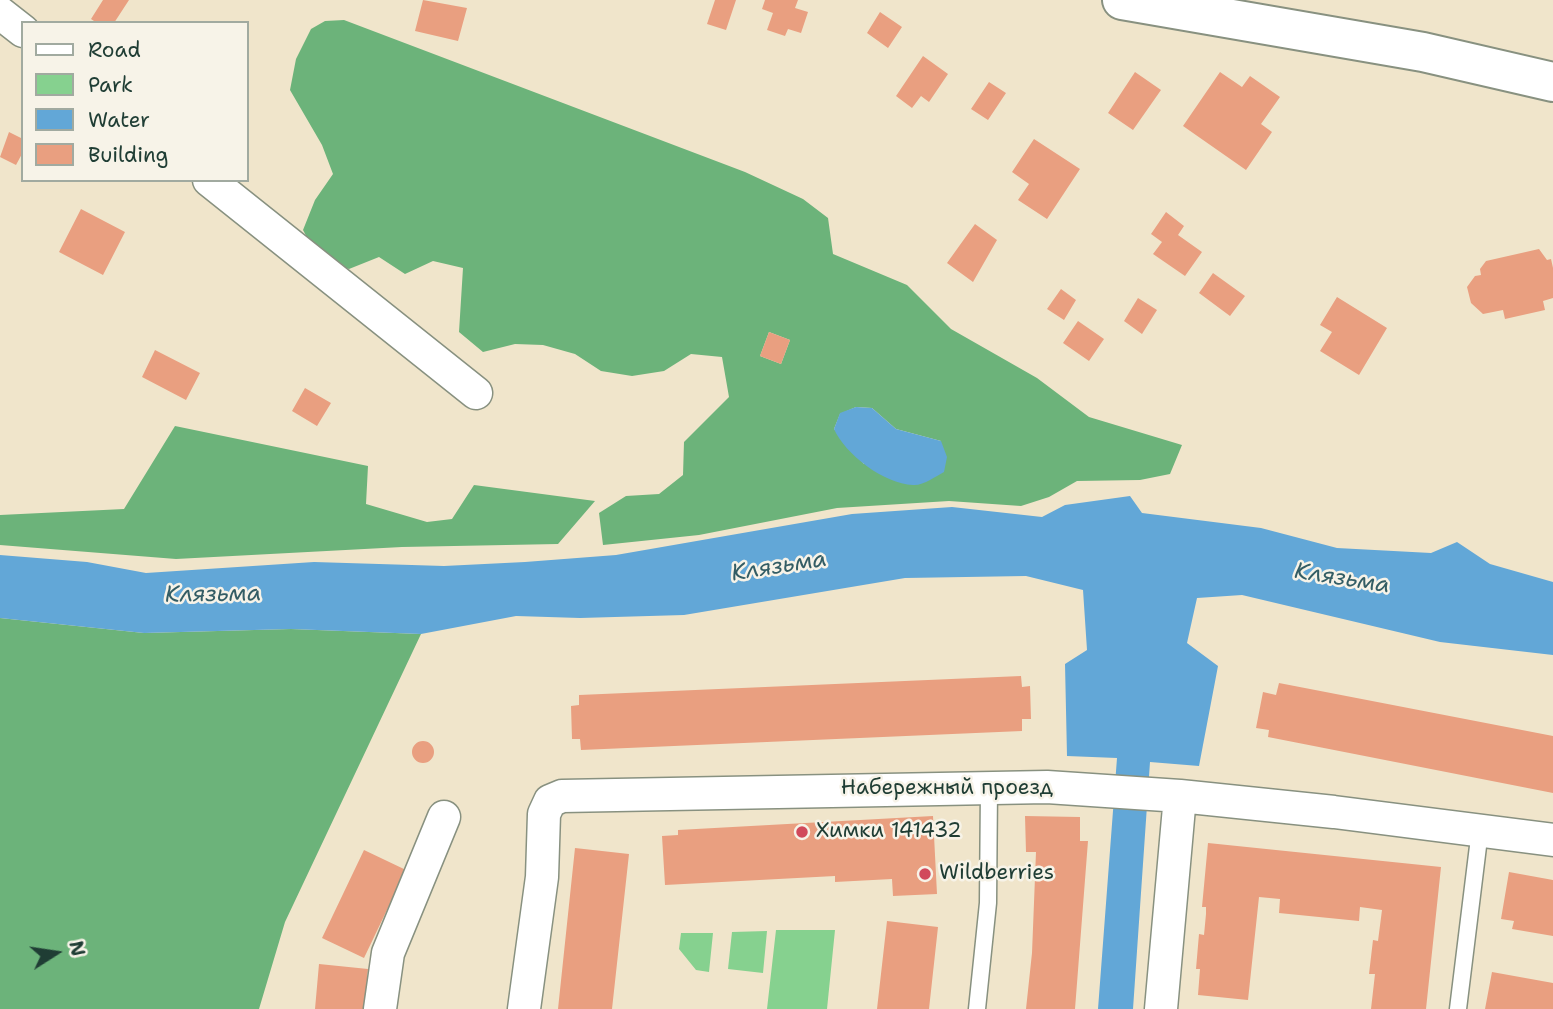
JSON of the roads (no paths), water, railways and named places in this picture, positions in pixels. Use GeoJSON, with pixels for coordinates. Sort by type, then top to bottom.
{"type":"FeatureCollection","features":[{"type":"Feature","properties":{"kind":"street"},"geometry":{"type":"LineString","coordinates":[[1122,0],[1423,52],[1553,82]]}},
{"type":"Feature","properties":{"kind":"street"},"geometry":{"type":"LineString","coordinates":[[0,13],[21,29]]}},
{"type":"Feature","properties":{"kind":"street"},"geometry":{"type":"LineString","coordinates":[[212,182],[476,393]]}},
{"type":"Feature","properties":{"kind":"street","name":"Набережный проезд"},"geometry":{"type":"LineString","coordinates":[[524,1009],[542,877],[544,814],[550,801],[562,796],[989,788],[1109,791],[1168,795],[1553,840]]}},
{"type":"Feature","properties":{"kind":"street"},"geometry":{"type":"LineString","coordinates":[[1161,1009],[1170,932],[1168,795]]}},
{"type":"Feature","properties":{"kind":"street"},"geometry":{"type":"LineString","coordinates":[[380,1009],[388,953],[443,817]]}},
{"type":"Feature","properties":{"kind":"lane"},"geometry":{"type":"LineString","coordinates":[[977,1009],[988,903],[989,788]]}},
{"type":"Feature","properties":{"kind":"lane"},"geometry":{"type":"LineString","coordinates":[[1458,1009],[1480,830]]}},
{"type":"Feature","properties":{"kind":"water"},"geometry":{"type":"Polygon","coordinates":[[[856,407],[872,408],[896,429],[941,441],[947,457],[944,472],[913,485],[890,479],[867,466],[847,448],[834,429],[840,413],[856,407]]]}},
{"type":"Feature","properties":{"kind":"water","name":"Клязьма"},"geometry":{"type":"Polygon","coordinates":[[[1130,496],[1142,513],[1261,528],[1337,548],[1431,553],[1457,542],[1490,564],[1553,582],[1553,655],[1440,642],[1242,595],[1197,598],[1187,643],[1218,666],[1199,766],[1150,762],[1133,1009],[1098,1009],[1117,758],[1067,756],[1065,664],[1087,650],[1083,590],[1026,576],[905,578],[684,615],[580,618],[516,616],[421,634],[291,629],[144,633],[0,618],[0,555],[87,562],[146,573],[314,562],[444,566],[525,562],[616,555],[852,514],[952,507],[1042,517],[1065,505],[1130,496]]]}},
{"type":"Feature","properties":{"kind":"place","name":"Химки 141432"},"geometry":{"type":"Point","coordinates":[802,832]}},
{"type":"Feature","properties":{"kind":"place","name":"Wildberries"},"geometry":{"type":"Point","coordinates":[925,874]}}]}
